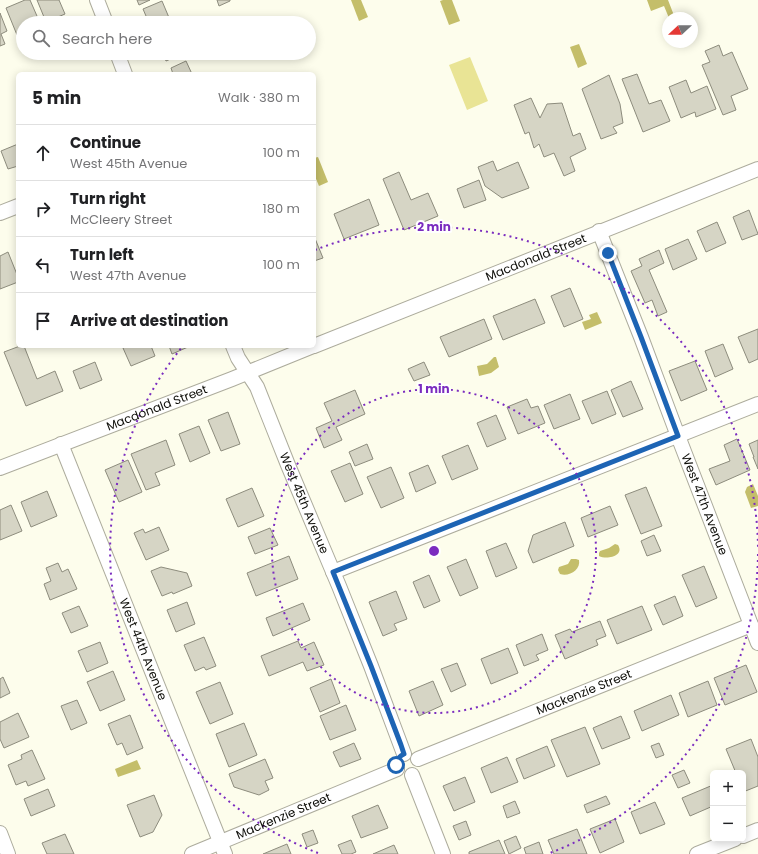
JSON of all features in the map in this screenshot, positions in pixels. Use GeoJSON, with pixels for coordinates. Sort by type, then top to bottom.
{"type":"FeatureCollection","features":[{"type":"Feature","properties":{"kind":"street"},"geometry":{"type":"LineString","coordinates":[[97,0],[103,16]]}},
{"type":"Feature","properties":{"kind":"street"},"geometry":{"type":"LineString","coordinates":[[120,60],[125,72]]}},
{"type":"Feature","properties":{"kind":"street","name":"Macdonald Street"},"geometry":{"type":"LineString","coordinates":[[316,345],[599,231],[758,169]]}},
{"type":"Feature","properties":{"kind":"street"},"geometry":{"type":"LineString","coordinates":[[0,213],[16,207]]}},
{"type":"Feature","properties":{"kind":"street","name":"West 47th Avenue"},"geometry":{"type":"LineString","coordinates":[[599,231],[758,643]]}},
{"type":"Feature","properties":{"kind":"street","name":"West 45th Avenue"},"geometry":{"type":"LineString","coordinates":[[234,348],[238,358],[257,386],[371,666],[404,754]]}},
{"type":"Feature","properties":{"kind":"street","name":"Macdonald Street"},"geometry":{"type":"LineString","coordinates":[[0,468],[309,348]]}},
{"type":"Feature","properties":{"kind":"street"},"geometry":{"type":"LineString","coordinates":[[333,572],[758,404]]}},
{"type":"Feature","properties":{"kind":"street","name":"West 44th Avenue"},"geometry":{"type":"LineString","coordinates":[[61,444],[223,848]]}},
{"type":"Feature","properties":{"kind":"street","name":"Mackenzie Street"},"geometry":{"type":"LineString","coordinates":[[418,759],[751,625]]}},
{"type":"Feature","properties":{"kind":"street"},"geometry":{"type":"LineString","coordinates":[[404,754],[412,754],[418,759],[418,768],[412,775],[404,775],[397,770],[397,760],[400,756],[404,754]]}},
{"type":"Feature","properties":{"kind":"street","name":"Mackenzie Street"},"geometry":{"type":"LineString","coordinates":[[192,854],[223,848],[397,770]]}},
{"type":"Feature","properties":{"kind":"street"},"geometry":{"type":"LineString","coordinates":[[412,775],[443,854]]}},
{"type":"Feature","properties":{"kind":"street"},"geometry":{"type":"LineString","coordinates":[[746,835],[758,830]]}},
{"type":"Feature","properties":{"kind":"street"},"geometry":{"type":"LineString","coordinates":[[0,833],[8,854]]}},
{"type":"Feature","properties":{"kind":"street"},"geometry":{"type":"LineString","coordinates":[[697,854],[727,842]]}},
{"type":"Feature","properties":{"kind":"shaded area"},"geometry":{"type":"Polygon","coordinates":[[[351,0],[361,0],[368,17],[359,21],[351,0]]]}},
{"type":"Feature","properties":{"kind":"shaded area"},"geometry":{"type":"Polygon","coordinates":[[[452,0],[460,21],[449,25],[440,1],[452,0]]]}},
{"type":"Feature","properties":{"kind":"shaded area"},"geometry":{"type":"Polygon","coordinates":[[[647,0],[668,0],[673,12],[666,12],[664,6],[651,11],[647,0]]]}},
{"type":"Feature","properties":{"kind":"shaded area"},"geometry":{"type":"Polygon","coordinates":[[[579,44],[587,64],[578,68],[570,47],[579,44]]]}},
{"type":"Feature","properties":{"kind":"shaded area"},"geometry":{"type":"Polygon","coordinates":[[[470,57],[488,101],[467,110],[449,65],[470,57]]]}},
{"type":"Feature","properties":{"kind":"shaded area"},"geometry":{"type":"Polygon","coordinates":[[[318,157],[328,182],[319,186],[316,179],[316,158],[318,157]]]}},
{"type":"Feature","properties":{"kind":"shaded area"},"geometry":{"type":"Polygon","coordinates":[[[597,312],[602,323],[585,330],[582,322],[591,319],[589,315],[597,312]]]}},
{"type":"Feature","properties":{"kind":"shaded area"},"geometry":{"type":"Polygon","coordinates":[[[494,357],[496,357],[499,367],[491,373],[479,376],[477,366],[487,364],[494,357]]]}},
{"type":"Feature","properties":{"kind":"shaded area"},"geometry":{"type":"Polygon","coordinates":[[[753,484],[758,496],[758,506],[751,508],[745,492],[747,487],[753,484]]]}},
{"type":"Feature","properties":{"kind":"shaded area"},"geometry":{"type":"Polygon","coordinates":[[[615,544],[618,545],[620,549],[617,554],[606,558],[599,556],[600,551],[615,544]]]}},
{"type":"Feature","properties":{"kind":"shaded area"},"geometry":{"type":"Polygon","coordinates":[[[571,559],[579,560],[576,570],[570,574],[560,574],[558,570],[559,567],[568,564],[571,559]]]}},
{"type":"Feature","properties":{"kind":"shaded area"},"geometry":{"type":"Polygon","coordinates":[[[137,760],[141,769],[118,777],[115,769],[137,760]]]}},
{"type":"Feature","properties":{"kind":"building"},"geometry":{"type":"Polygon","coordinates":[[[25,0],[30,0],[37,16],[16,16],[16,33],[6,8],[25,0]]]}},
{"type":"Feature","properties":{"kind":"building"},"geometry":{"type":"Polygon","coordinates":[[[37,0],[59,0],[65,14],[60,16],[44,16],[37,0]]]}},
{"type":"Feature","properties":{"kind":"building"},"geometry":{"type":"Polygon","coordinates":[[[137,0],[150,0],[139,5],[137,0]]]}},
{"type":"Feature","properties":{"kind":"building"},"geometry":{"type":"Polygon","coordinates":[[[217,0],[230,0],[230,1],[219,6],[217,0]]]}},
{"type":"Feature","properties":{"kind":"building"},"geometry":{"type":"Polygon","coordinates":[[[162,1],[168,16],[146,16],[143,9],[162,1]]]}},
{"type":"Feature","properties":{"kind":"building"},"geometry":{"type":"Polygon","coordinates":[[[0,13],[7,31],[1,34],[5,44],[0,46],[0,13]]]}},
{"type":"Feature","properties":{"kind":"building"},"geometry":{"type":"Polygon","coordinates":[[[719,45],[723,56],[732,52],[748,89],[731,96],[736,110],[723,115],[702,65],[710,62],[705,51],[719,45]]]}},
{"type":"Feature","properties":{"kind":"building"},"geometry":{"type":"Polygon","coordinates":[[[186,61],[191,72],[172,72],[171,68],[186,61]]]}},
{"type":"Feature","properties":{"kind":"building"},"geometry":{"type":"Polygon","coordinates":[[[637,74],[649,104],[661,100],[670,121],[643,132],[622,79],[637,74]]]}},
{"type":"Feature","properties":{"kind":"building"},"geometry":{"type":"Polygon","coordinates":[[[609,75],[620,104],[623,123],[613,127],[617,133],[601,139],[582,89],[609,75]]]}},
{"type":"Feature","properties":{"kind":"building"},"geometry":{"type":"Polygon","coordinates":[[[686,80],[691,93],[707,86],[716,109],[696,117],[695,112],[681,118],[669,87],[686,80]]]}},
{"type":"Feature","properties":{"kind":"building"},"geometry":{"type":"Polygon","coordinates":[[[531,98],[540,118],[547,104],[562,103],[573,136],[580,133],[586,149],[570,157],[575,171],[564,176],[554,153],[544,157],[539,144],[534,148],[529,132],[525,134],[514,105],[531,98]]]}},
{"type":"Feature","properties":{"kind":"building"},"geometry":{"type":"Polygon","coordinates":[[[16,145],[16,167],[8,169],[1,151],[16,145]]]}},
{"type":"Feature","properties":{"kind":"building"},"geometry":{"type":"Polygon","coordinates":[[[493,161],[497,171],[518,162],[529,188],[502,198],[485,186],[478,167],[493,161]]]}},
{"type":"Feature","properties":{"kind":"building"},"geometry":{"type":"Polygon","coordinates":[[[399,172],[411,200],[428,193],[438,216],[404,230],[383,179],[399,172]]]}},
{"type":"Feature","properties":{"kind":"building"},"geometry":{"type":"Polygon","coordinates":[[[479,180],[486,200],[464,208],[457,189],[479,180]]]}},
{"type":"Feature","properties":{"kind":"building"},"geometry":{"type":"Polygon","coordinates":[[[369,199],[379,225],[344,239],[334,214],[369,199]]]}},
{"type":"Feature","properties":{"kind":"building"},"geometry":{"type":"Polygon","coordinates":[[[749,210],[758,234],[742,240],[733,217],[749,210]]]}},
{"type":"Feature","properties":{"kind":"building"},"geometry":{"type":"Polygon","coordinates":[[[717,222],[726,243],[706,252],[697,231],[717,222]]]}},
{"type":"Feature","properties":{"kind":"building"},"geometry":{"type":"Polygon","coordinates":[[[688,239],[697,259],[673,270],[665,249],[688,239]]]}},
{"type":"Feature","properties":{"kind":"building"},"geometry":{"type":"Polygon","coordinates":[[[316,241],[323,258],[316,260],[316,241]]]}},
{"type":"Feature","properties":{"kind":"building"},"geometry":{"type":"Polygon","coordinates":[[[659,250],[664,263],[649,270],[667,312],[658,316],[652,300],[645,303],[631,271],[642,266],[639,259],[659,250]]]}},
{"type":"Feature","properties":{"kind":"building"},"geometry":{"type":"Polygon","coordinates":[[[8,252],[16,272],[16,283],[0,289],[0,256],[8,252]]]}},
{"type":"Feature","properties":{"kind":"building"},"geometry":{"type":"Polygon","coordinates":[[[570,288],[583,319],[564,327],[551,296],[570,288]]]}},
{"type":"Feature","properties":{"kind":"building"},"geometry":{"type":"Polygon","coordinates":[[[535,299],[545,323],[503,340],[493,316],[535,299]]]}},
{"type":"Feature","properties":{"kind":"building"},"geometry":{"type":"Polygon","coordinates":[[[484,319],[492,339],[449,357],[440,337],[484,319]]]}},
{"type":"Feature","properties":{"kind":"building"},"geometry":{"type":"Polygon","coordinates":[[[758,329],[758,359],[749,363],[738,337],[758,329]]]}},
{"type":"Feature","properties":{"kind":"building"},"geometry":{"type":"Polygon","coordinates":[[[723,344],[733,369],[715,377],[705,351],[723,344]]]}},
{"type":"Feature","properties":{"kind":"building"},"geometry":{"type":"Polygon","coordinates":[[[16,348],[25,348],[37,379],[55,371],[63,391],[26,406],[4,352],[16,348]]]}},
{"type":"Feature","properties":{"kind":"building"},"geometry":{"type":"Polygon","coordinates":[[[123,348],[152,348],[155,356],[131,366],[123,348]]]}},
{"type":"Feature","properties":{"kind":"building"},"geometry":{"type":"Polygon","coordinates":[[[170,348],[186,348],[172,354],[170,348]]]}},
{"type":"Feature","properties":{"kind":"building"},"geometry":{"type":"Polygon","coordinates":[[[695,361],[707,390],[681,401],[669,371],[695,361]]]}},
{"type":"Feature","properties":{"kind":"building"},"geometry":{"type":"Polygon","coordinates":[[[95,362],[102,380],[80,389],[73,371],[95,362]]]}},
{"type":"Feature","properties":{"kind":"building"},"geometry":{"type":"Polygon","coordinates":[[[424,362],[430,375],[414,381],[408,369],[424,362]]]}},
{"type":"Feature","properties":{"kind":"building"},"geometry":{"type":"Polygon","coordinates":[[[631,381],[643,409],[623,417],[611,390],[631,381]]]}},
{"type":"Feature","properties":{"kind":"building"},"geometry":{"type":"Polygon","coordinates":[[[355,390],[365,414],[336,427],[342,440],[324,448],[316,428],[332,421],[324,403],[355,390]]]}},
{"type":"Feature","properties":{"kind":"building"},"geometry":{"type":"Polygon","coordinates":[[[607,391],[616,414],[592,424],[582,401],[607,391]]]}},
{"type":"Feature","properties":{"kind":"building"},"geometry":{"type":"Polygon","coordinates":[[[570,394],[580,419],[554,429],[544,405],[570,394]]]}},
{"type":"Feature","properties":{"kind":"building"},"geometry":{"type":"Polygon","coordinates":[[[527,399],[531,408],[538,406],[545,423],[518,434],[507,407],[527,399]]]}},
{"type":"Feature","properties":{"kind":"building"},"geometry":{"type":"Polygon","coordinates":[[[228,412],[240,444],[221,451],[208,420],[228,412]]]}},
{"type":"Feature","properties":{"kind":"building"},"geometry":{"type":"Polygon","coordinates":[[[496,415],[506,439],[487,447],[477,423],[496,415]]]}},
{"type":"Feature","properties":{"kind":"building"},"geometry":{"type":"Polygon","coordinates":[[[199,426],[210,453],[190,462],[179,434],[199,426]]]}},
{"type":"Feature","properties":{"kind":"building"},"geometry":{"type":"Polygon","coordinates":[[[737,439],[750,470],[716,485],[709,469],[730,461],[724,445],[737,439]]]}},
{"type":"Feature","properties":{"kind":"building"},"geometry":{"type":"Polygon","coordinates":[[[166,440],[175,465],[155,473],[160,485],[146,490],[131,454],[166,440]]]}},
{"type":"Feature","properties":{"kind":"building"},"geometry":{"type":"Polygon","coordinates":[[[758,440],[758,469],[749,444],[758,440]]]}},
{"type":"Feature","properties":{"kind":"building"},"geometry":{"type":"Polygon","coordinates":[[[367,444],[373,459],[355,466],[349,452],[367,444]]]}},
{"type":"Feature","properties":{"kind":"building"},"geometry":{"type":"Polygon","coordinates":[[[468,445],[478,469],[452,480],[442,456],[468,445]]]}},
{"type":"Feature","properties":{"kind":"building"},"geometry":{"type":"Polygon","coordinates":[[[128,460],[142,492],[119,502],[105,470],[128,460]]]}},
{"type":"Feature","properties":{"kind":"building"},"geometry":{"type":"Polygon","coordinates":[[[350,463],[363,494],[345,502],[331,471],[350,463]]]}},
{"type":"Feature","properties":{"kind":"building"},"geometry":{"type":"Polygon","coordinates":[[[428,465],[436,483],[416,492],[409,473],[428,465]]]}},
{"type":"Feature","properties":{"kind":"building"},"geometry":{"type":"Polygon","coordinates":[[[391,467],[404,498],[381,508],[367,477],[391,467]]]}},
{"type":"Feature","properties":{"kind":"building"},"geometry":{"type":"Polygon","coordinates":[[[646,487],[662,526],[641,534],[625,495],[646,487]]]}},
{"type":"Feature","properties":{"kind":"building"},"geometry":{"type":"Polygon","coordinates":[[[252,488],[264,516],[238,527],[226,499],[252,488]]]}},
{"type":"Feature","properties":{"kind":"building"},"geometry":{"type":"Polygon","coordinates":[[[47,491],[57,516],[31,527],[21,502],[47,491]]]}},
{"type":"Feature","properties":{"kind":"building"},"geometry":{"type":"Polygon","coordinates":[[[11,505],[22,531],[0,540],[0,510],[11,505]]]}},
{"type":"Feature","properties":{"kind":"building"},"geometry":{"type":"Polygon","coordinates":[[[610,506],[618,525],[588,537],[581,518],[610,506]]]}},
{"type":"Feature","properties":{"kind":"building"},"geometry":{"type":"Polygon","coordinates":[[[565,522],[574,546],[533,563],[528,551],[533,535],[565,522]]]}},
{"type":"Feature","properties":{"kind":"building"},"geometry":{"type":"Polygon","coordinates":[[[159,527],[169,550],[146,560],[134,533],[143,529],[145,533],[159,527]]]}},
{"type":"Feature","properties":{"kind":"building"},"geometry":{"type":"Polygon","coordinates":[[[270,528],[278,545],[255,554],[248,537],[270,528]]]}},
{"type":"Feature","properties":{"kind":"building"},"geometry":{"type":"Polygon","coordinates":[[[654,535],[661,551],[647,556],[641,541],[654,535]]]}},
{"type":"Feature","properties":{"kind":"building"},"geometry":{"type":"Polygon","coordinates":[[[506,543],[517,568],[496,577],[486,551],[506,543]]]}},
{"type":"Feature","properties":{"kind":"building"},"geometry":{"type":"Polygon","coordinates":[[[289,556],[298,579],[256,596],[247,573],[289,556]]]}},
{"type":"Feature","properties":{"kind":"building"},"geometry":{"type":"Polygon","coordinates":[[[466,559],[478,588],[460,596],[447,567],[466,559]]]}},
{"type":"Feature","properties":{"kind":"building"},"geometry":{"type":"Polygon","coordinates":[[[58,563],[62,572],[68,569],[77,589],[50,600],[44,584],[51,581],[46,568],[58,563]]]}},
{"type":"Feature","properties":{"kind":"building"},"geometry":{"type":"Polygon","coordinates":[[[704,566],[717,598],[696,607],[682,575],[704,566]]]}},
{"type":"Feature","properties":{"kind":"building"},"geometry":{"type":"Polygon","coordinates":[[[161,567],[187,573],[192,586],[173,594],[172,592],[162,596],[151,571],[161,567]]]}},
{"type":"Feature","properties":{"kind":"building"},"geometry":{"type":"Polygon","coordinates":[[[429,575],[440,601],[424,608],[413,582],[429,575]]]}},
{"type":"Feature","properties":{"kind":"building"},"geometry":{"type":"Polygon","coordinates":[[[396,591],[407,619],[394,624],[397,630],[383,636],[369,602],[396,591]]]}},
{"type":"Feature","properties":{"kind":"building"},"geometry":{"type":"Polygon","coordinates":[[[675,596],[683,616],[663,625],[654,605],[675,596]]]}},
{"type":"Feature","properties":{"kind":"building"},"geometry":{"type":"Polygon","coordinates":[[[187,602],[195,624],[176,632],[167,610],[187,602]]]}},
{"type":"Feature","properties":{"kind":"building"},"geometry":{"type":"Polygon","coordinates":[[[303,603],[310,620],[273,636],[266,618],[303,603]]]}},
{"type":"Feature","properties":{"kind":"building"},"geometry":{"type":"Polygon","coordinates":[[[79,606],[88,626],[71,633],[62,613],[79,606]]]}},
{"type":"Feature","properties":{"kind":"building"},"geometry":{"type":"Polygon","coordinates":[[[642,606],[652,630],[617,644],[607,620],[642,606]]]}},
{"type":"Feature","properties":{"kind":"building"},"geometry":{"type":"Polygon","coordinates":[[[600,621],[606,636],[596,640],[598,645],[565,659],[555,635],[570,629],[572,632],[600,621]]]}},
{"type":"Feature","properties":{"kind":"building"},"geometry":{"type":"Polygon","coordinates":[[[542,634],[548,650],[536,655],[539,660],[524,666],[516,645],[542,634]]]}},
{"type":"Feature","properties":{"kind":"building"},"geometry":{"type":"Polygon","coordinates":[[[204,637],[216,666],[206,670],[204,667],[195,671],[184,645],[204,637]]]}},
{"type":"Feature","properties":{"kind":"building"},"geometry":{"type":"Polygon","coordinates":[[[298,641],[301,648],[314,642],[324,665],[307,671],[303,662],[269,676],[261,656],[298,641]]]}},
{"type":"Feature","properties":{"kind":"building"},"geometry":{"type":"Polygon","coordinates":[[[100,642],[108,663],[87,672],[78,651],[100,642]]]}},
{"type":"Feature","properties":{"kind":"building"},"geometry":{"type":"Polygon","coordinates":[[[508,648],[518,673],[491,684],[481,659],[508,648]]]}},
{"type":"Feature","properties":{"kind":"building"},"geometry":{"type":"Polygon","coordinates":[[[457,663],[466,685],[451,692],[441,669],[457,663]]]}},
{"type":"Feature","properties":{"kind":"building"},"geometry":{"type":"Polygon","coordinates":[[[746,665],[757,692],[725,705],[714,678],[746,665]]]}},
{"type":"Feature","properties":{"kind":"building"},"geometry":{"type":"Polygon","coordinates":[[[113,671],[125,700],[100,711],[87,682],[113,671]]]}},
{"type":"Feature","properties":{"kind":"building"},"geometry":{"type":"Polygon","coordinates":[[[3,677],[10,693],[0,698],[0,679],[3,677]]]}},
{"type":"Feature","properties":{"kind":"building"},"geometry":{"type":"Polygon","coordinates":[[[331,679],[340,703],[320,712],[310,688],[331,679]]]}},
{"type":"Feature","properties":{"kind":"building"},"geometry":{"type":"Polygon","coordinates":[[[433,681],[443,705],[419,716],[409,691],[433,681]]]}},
{"type":"Feature","properties":{"kind":"building"},"geometry":{"type":"Polygon","coordinates":[[[708,681],[717,705],[688,717],[679,693],[708,681]]]}},
{"type":"Feature","properties":{"kind":"building"},"geometry":{"type":"Polygon","coordinates":[[[220,682],[233,714],[210,724],[196,692],[220,682]]]}},
{"type":"Feature","properties":{"kind":"building"},"geometry":{"type":"Polygon","coordinates":[[[671,695],[679,715],[642,731],[634,711],[671,695]]]}},
{"type":"Feature","properties":{"kind":"building"},"geometry":{"type":"Polygon","coordinates":[[[77,700],[87,723],[71,730],[61,706],[77,700]]]}},
{"type":"Feature","properties":{"kind":"building"},"geometry":{"type":"Polygon","coordinates":[[[346,705],[356,730],[330,740],[320,716],[346,705]]]}},
{"type":"Feature","properties":{"kind":"building"},"geometry":{"type":"Polygon","coordinates":[[[18,713],[29,737],[4,748],[0,739],[0,722],[18,713]]]}},
{"type":"Feature","properties":{"kind":"building"},"geometry":{"type":"Polygon","coordinates":[[[130,715],[143,748],[127,755],[122,743],[117,745],[108,724],[130,715]]]}},
{"type":"Feature","properties":{"kind":"building"},"geometry":{"type":"Polygon","coordinates":[[[621,716],[630,738],[602,749],[593,728],[621,716]]]}},
{"type":"Feature","properties":{"kind":"building"},"geometry":{"type":"Polygon","coordinates":[[[244,723],[257,755],[229,767],[216,734],[244,723]]]}},
{"type":"Feature","properties":{"kind":"building"},"geometry":{"type":"Polygon","coordinates":[[[585,727],[600,764],[567,777],[551,740],[585,727]]]}},
{"type":"Feature","properties":{"kind":"building"},"geometry":{"type":"Polygon","coordinates":[[[751,739],[758,757],[758,786],[746,791],[746,770],[735,770],[726,749],[751,739]]]}},
{"type":"Feature","properties":{"kind":"building"},"geometry":{"type":"Polygon","coordinates":[[[354,743],[361,759],[340,767],[333,752],[354,743]]]}},
{"type":"Feature","properties":{"kind":"building"},"geometry":{"type":"Polygon","coordinates":[[[659,743],[664,755],[656,758],[651,746],[659,743]]]}},
{"type":"Feature","properties":{"kind":"building"},"geometry":{"type":"Polygon","coordinates":[[[547,746],[555,766],[524,779],[516,759],[547,746]]]}},
{"type":"Feature","properties":{"kind":"building"},"geometry":{"type":"Polygon","coordinates":[[[32,750],[45,779],[28,786],[26,781],[16,785],[8,765],[22,759],[21,755],[32,750]]]}},
{"type":"Feature","properties":{"kind":"building"},"geometry":{"type":"Polygon","coordinates":[[[507,757],[518,782],[491,793],[481,768],[507,757]]]}},
{"type":"Feature","properties":{"kind":"building"},"geometry":{"type":"Polygon","coordinates":[[[265,759],[273,778],[265,781],[269,790],[259,795],[234,787],[229,774],[265,759]]]}},
{"type":"Feature","properties":{"kind":"building"},"geometry":{"type":"Polygon","coordinates":[[[684,770],[690,783],[678,788],[672,775],[684,770]]]}},
{"type":"Feature","properties":{"kind":"building"},"geometry":{"type":"Polygon","coordinates":[[[465,777],[475,802],[454,811],[443,786],[465,777]]]}},
{"type":"Feature","properties":{"kind":"building"},"geometry":{"type":"Polygon","coordinates":[[[710,786],[710,807],[690,816],[682,798],[710,786]]]}},
{"type":"Feature","properties":{"kind":"building"},"geometry":{"type":"Polygon","coordinates":[[[48,789],[55,806],[31,816],[24,799],[48,789]]]}},
{"type":"Feature","properties":{"kind":"building"},"geometry":{"type":"Polygon","coordinates":[[[154,795],[162,815],[153,832],[140,837],[127,805],[154,795]]]}},
{"type":"Feature","properties":{"kind":"building"},"geometry":{"type":"Polygon","coordinates":[[[606,796],[610,804],[587,813],[584,805],[606,796]]]}},
{"type":"Feature","properties":{"kind":"building"},"geometry":{"type":"Polygon","coordinates":[[[515,801],[520,813],[507,818],[503,806],[515,801]]]}},
{"type":"Feature","properties":{"kind":"building"},"geometry":{"type":"Polygon","coordinates":[[[655,802],[665,824],[640,834],[631,812],[655,802]]]}},
{"type":"Feature","properties":{"kind":"building"},"geometry":{"type":"Polygon","coordinates":[[[378,805],[388,828],[361,838],[352,816],[378,805]]]}},
{"type":"Feature","properties":{"kind":"building"},"geometry":{"type":"Polygon","coordinates":[[[615,819],[624,842],[600,853],[590,829],[615,819]]]}},
{"type":"Feature","properties":{"kind":"building"},"geometry":{"type":"Polygon","coordinates":[[[466,821],[471,835],[459,840],[453,826],[466,821]]]}},
{"type":"Feature","properties":{"kind":"building"},"geometry":{"type":"Polygon","coordinates":[[[577,829],[587,854],[554,854],[548,840],[577,829]]]}},
{"type":"Feature","properties":{"kind":"building"},"geometry":{"type":"Polygon","coordinates":[[[313,830],[318,843],[307,847],[302,834],[313,830]]]}},
{"type":"Feature","properties":{"kind":"building"},"geometry":{"type":"Polygon","coordinates":[[[65,834],[74,854],[47,854],[42,843],[65,834]]]}},
{"type":"Feature","properties":{"kind":"building"},"geometry":{"type":"Polygon","coordinates":[[[516,836],[521,848],[509,854],[504,841],[516,836]]]}},
{"type":"Feature","properties":{"kind":"building"},"geometry":{"type":"Polygon","coordinates":[[[351,840],[356,852],[351,854],[342,854],[338,845],[351,840]]]}},
{"type":"Feature","properties":{"kind":"building"},"geometry":{"type":"Polygon","coordinates":[[[499,840],[505,854],[469,854],[469,852],[499,840]]]}},
{"type":"Feature","properties":{"kind":"building"},"geometry":{"type":"Polygon","coordinates":[[[539,842],[543,854],[526,854],[524,848],[539,842]]]}},
{"type":"Feature","properties":{"kind":"building"},"geometry":{"type":"Polygon","coordinates":[[[287,844],[291,854],[263,854],[287,844]]]}},
{"type":"Feature","properties":{"kind":"building"},"geometry":{"type":"Polygon","coordinates":[[[394,845],[398,854],[373,854],[394,845]]]}},
{"type":"Feature","properties":{"kind":"route"},"geometry":{"type":"LineString","coordinates":[[396,765],[397,760],[404,754],[371,666],[333,572],[678,436],[608,253]]}}]}
